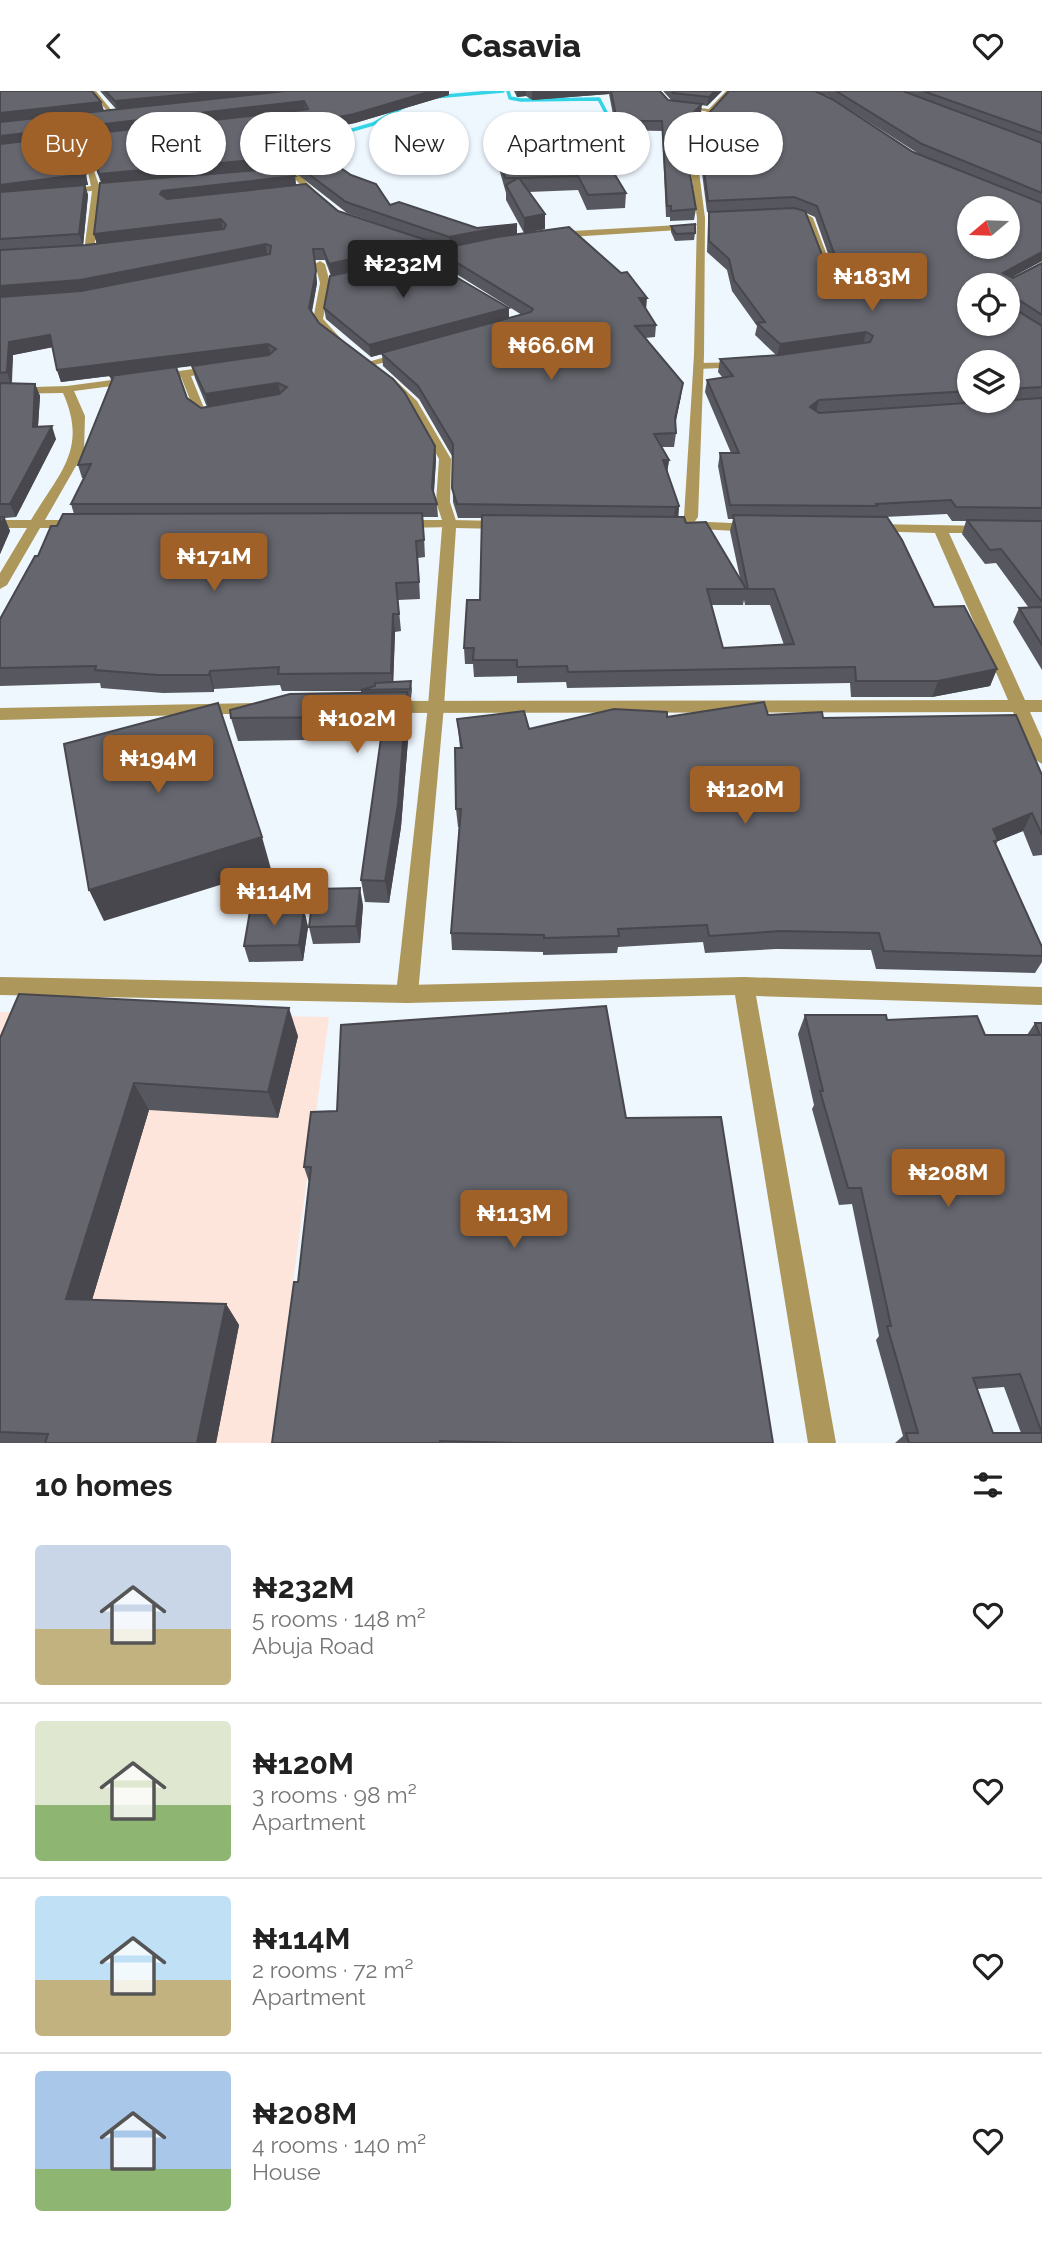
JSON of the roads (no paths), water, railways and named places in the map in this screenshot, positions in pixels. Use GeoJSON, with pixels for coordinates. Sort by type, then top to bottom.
{"type":"FeatureCollection","features":[{"type":"Feature","properties":{"kind":"street"},"geometry":{"type":"LineString","coordinates":[[92,91],[114,115],[126,113]]}},
{"type":"Feature","properties":{"kind":"street"},"geometry":{"type":"LineString","coordinates":[[656,91],[669,106],[713,110]]}},
{"type":"Feature","properties":{"kind":"street"},"geometry":{"type":"LineString","coordinates":[[685,525],[691,517],[705,220],[689,143],[690,133],[730,91]]}},
{"type":"Feature","properties":{"kind":"street"},"geometry":{"type":"LineString","coordinates":[[89,251],[96,187],[92,175]]}},
{"type":"Feature","properties":{"kind":"street"},"geometry":{"type":"LineString","coordinates":[[295,175],[307,190],[325,204]]}},
{"type":"Feature","properties":{"kind":"street"},"geometry":{"type":"LineString","coordinates":[[55,192],[136,184]]}},
{"type":"Feature","properties":{"kind":"street"},"geometry":{"type":"LineString","coordinates":[[294,192],[307,190]]}},
{"type":"Feature","properties":{"kind":"street"},"geometry":{"type":"LineString","coordinates":[[779,214],[800,213],[809,218],[841,299]]}},
{"type":"Feature","properties":{"kind":"street"},"geometry":{"type":"LineString","coordinates":[[543,236],[705,220]]}},
{"type":"Feature","properties":{"kind":"street"},"geometry":{"type":"LineString","coordinates":[[393,232],[449,254]]}},
{"type":"Feature","properties":{"kind":"street"},"geometry":{"type":"LineString","coordinates":[[77,252],[102,250]]}},
{"type":"Feature","properties":{"kind":"street"},"geometry":{"type":"LineString","coordinates":[[436,258],[460,251]]}},
{"type":"Feature","properties":{"kind":"street"},"geometry":{"type":"LineString","coordinates":[[320,264],[331,282],[318,320],[366,365],[400,388],[430,429],[445,459],[443,502],[450,524],[436,706],[407,994]]}},
{"type":"Feature","properties":{"kind":"street"},"geometry":{"type":"LineString","coordinates":[[366,365],[419,351]]}},
{"type":"Feature","properties":{"kind":"street"},"geometry":{"type":"LineString","coordinates":[[699,366],[751,363]]}},
{"type":"Feature","properties":{"kind":"street"},"geometry":{"type":"LineString","coordinates":[[0,391],[67,389],[234,367]]}},
{"type":"Feature","properties":{"kind":"street"},"geometry":{"type":"LineString","coordinates":[[185,374],[198,410],[204,414],[227,411]]}},
{"type":"Feature","properties":{"kind":"street"},"geometry":{"type":"LineString","coordinates":[[0,585],[78,452],[79,416],[67,389]]}},
{"type":"Feature","properties":{"kind":"street"},"geometry":{"type":"LineString","coordinates":[[0,524],[89,524]]}},
{"type":"Feature","properties":{"kind":"street"},"geometry":{"type":"LineString","coordinates":[[390,524],[514,525]]}},
{"type":"Feature","properties":{"kind":"street"},"geometry":{"type":"LineString","coordinates":[[647,528],[674,528],[685,525],[768,528]]}},
{"type":"Feature","properties":{"kind":"street"},"geometry":{"type":"LineString","coordinates":[[860,528],[1004,529]]}},
{"type":"Feature","properties":{"kind":"street"},"geometry":{"type":"LineString","coordinates":[[940,529],[1042,758]]}},
{"type":"Feature","properties":{"kind":"street"},"geometry":{"type":"LineString","coordinates":[[368,707],[1042,706]]}},
{"type":"Feature","properties":{"kind":"street"},"geometry":{"type":"LineString","coordinates":[[0,714],[273,709]]}},
{"type":"Feature","properties":{"kind":"street"},"geometry":{"type":"LineString","coordinates":[[0,986],[407,994],[744,986],[1042,996]]}},
{"type":"Feature","properties":{"kind":"street"},"geometry":{"type":"LineString","coordinates":[[744,986],[822,1443]]}},
{"type":"Feature","properties":{"kind":"waterway"},"geometry":{"type":"LineString","coordinates":[[434,97],[503,91]]}},
{"type":"Feature","properties":{"kind":"waterway"},"geometry":{"type":"LineString","coordinates":[[508,91],[510,98],[521,100],[599,99],[606,112]]}},
{"type":"Feature","properties":{"kind":"waterway"},"geometry":{"type":"LineString","coordinates":[[355,129],[373,124],[414,101]]}}]}
